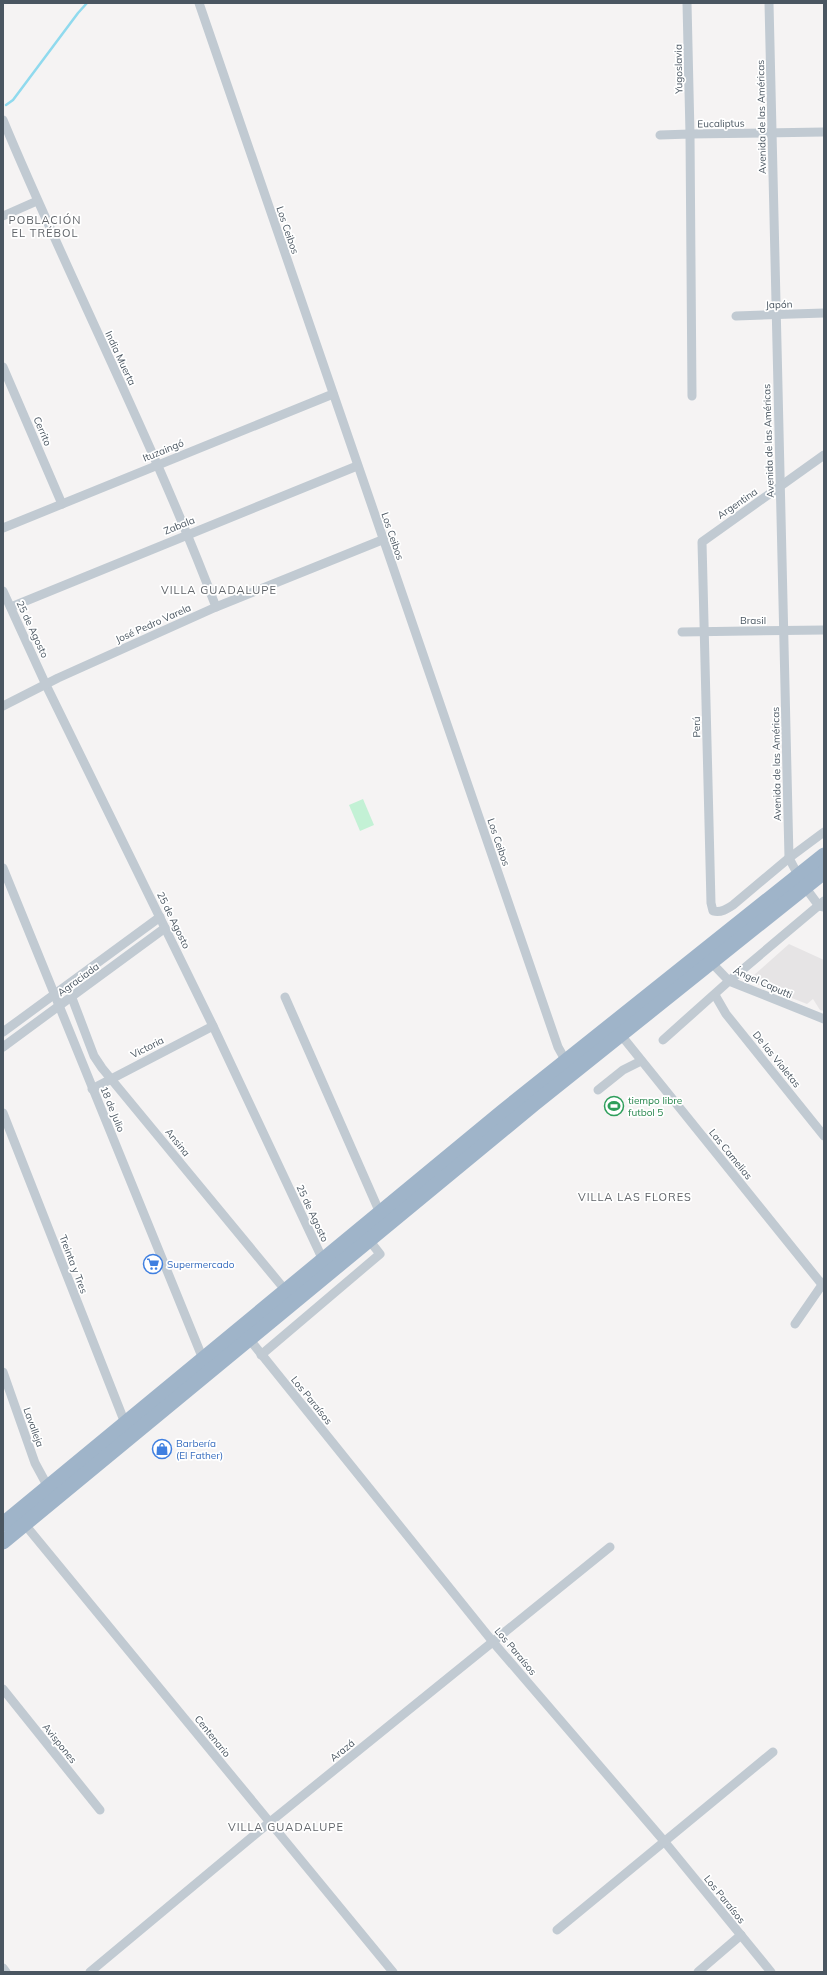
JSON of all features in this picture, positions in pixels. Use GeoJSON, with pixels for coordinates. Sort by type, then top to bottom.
{"type":"FeatureCollection","features":[{"type":"Feature","properties":{"kind":"highway"},"geometry":{"type":"LineString","coordinates":[[3,1542],[48,1486],[380,1213],[569,1067],[802,881],[824,854]]}},
{"type":"Feature","properties":{"kind":"highway"},"geometry":{"type":"LineString","coordinates":[[802,881],[824,872]]}},
{"type":"Feature","properties":{"kind":"highway"},"geometry":{"type":"LineString","coordinates":[[3,1524],[20,1519],[250,1340],[369,1240],[569,1067],[621,1035],[707,957]]}},
{"type":"Feature","properties":{"kind":"street","name":"Los Ceibos"},"geometry":{"type":"LineString","coordinates":[[199,3],[382,540],[558,1047],[569,1067]]}},
{"type":"Feature","properties":{"kind":"street","name":"Yugoslavia"},"geometry":{"type":"LineString","coordinates":[[687,3],[690,134],[692,396]]}},
{"type":"Feature","properties":{"kind":"street","name":"Avenida de las Américas"},"geometry":{"type":"LineString","coordinates":[[769,3],[775,316],[781,486],[789,858],[802,881],[822,905]]}},
{"type":"Feature","properties":{"kind":"street","name":"India Muerta"},"geometry":{"type":"LineString","coordinates":[[3,120],[37,201],[158,464],[188,533],[216,607]]}},
{"type":"Feature","properties":{"kind":"street","name":"Eucaliptus"},"geometry":{"type":"LineString","coordinates":[[660,135],[824,132]]}},
{"type":"Feature","properties":{"kind":"street"},"geometry":{"type":"LineString","coordinates":[[3,216],[37,201]]}},
{"type":"Feature","properties":{"kind":"street","name":"Japón"},"geometry":{"type":"LineString","coordinates":[[736,316],[775,316],[824,313]]}},
{"type":"Feature","properties":{"kind":"street","name":"Cerrito"},"geometry":{"type":"LineString","coordinates":[[3,367],[62,504]]}},
{"type":"Feature","properties":{"kind":"street","name":"Ituzaingó"},"geometry":{"type":"LineString","coordinates":[[3,528],[333,394]]}},
{"type":"Feature","properties":{"kind":"street","name":"Argentina"},"geometry":{"type":"LineString","coordinates":[[702,542],[708,536],[824,455]]}},
{"type":"Feature","properties":{"kind":"street","name":"Zabala"},"geometry":{"type":"LineString","coordinates":[[10,607],[188,533],[357,466]]}},
{"type":"Feature","properties":{"kind":"street","name":"José Pedro Varela"},"geometry":{"type":"LineString","coordinates":[[3,706],[216,607],[382,540]]}},
{"type":"Feature","properties":{"kind":"street","name":"Perú"},"geometry":{"type":"LineString","coordinates":[[702,542],[711,903],[713,911],[718,912],[733,905],[789,858]]}},
{"type":"Feature","properties":{"kind":"street","name":"25 de Agosto"},"geometry":{"type":"LineString","coordinates":[[3,591],[46,685],[213,1026],[322,1260]]}},
{"type":"Feature","properties":{"kind":"street","name":"Brasil"},"geometry":{"type":"LineString","coordinates":[[682,632],[824,630]]}},
{"type":"Feature","properties":{"kind":"street"},"geometry":{"type":"LineString","coordinates":[[789,858],[824,832]]}},
{"type":"Feature","properties":{"kind":"street","name":"18 de Julio"},"geometry":{"type":"LineString","coordinates":[[3,868],[203,1358]]}},
{"type":"Feature","properties":{"kind":"street"},"geometry":{"type":"LineString","coordinates":[[663,1040],[729,981],[822,905]]}},
{"type":"Feature","properties":{"kind":"street","name":"Agraciada"},"geometry":{"type":"LineString","coordinates":[[3,1032],[160,917]]}},
{"type":"Feature","properties":{"kind":"street","name":"Agraciada"},"geometry":{"type":"LineString","coordinates":[[3,1047],[72,998],[165,928]]}},
{"type":"Feature","properties":{"kind":"street","name":"Ángel Caputti"},"geometry":{"type":"LineString","coordinates":[[707,957],[729,981],[824,1019]]}},
{"type":"Feature","properties":{"kind":"street","name":"De las Violetas"},"geometry":{"type":"LineString","coordinates":[[715,995],[726,1014],[824,1136]]}},
{"type":"Feature","properties":{"kind":"street"},"geometry":{"type":"LineString","coordinates":[[285,997],[380,1213]]}},
{"type":"Feature","properties":{"kind":"street","name":"Ansina"},"geometry":{"type":"LineString","coordinates":[[72,998],[94,1056],[286,1290]]}},
{"type":"Feature","properties":{"kind":"street","name":"Victoria"},"geometry":{"type":"LineString","coordinates":[[92,1089],[213,1026]]}},
{"type":"Feature","properties":{"kind":"street","name":"Las Camelias"},"geometry":{"type":"LineString","coordinates":[[621,1035],[823,1284]]}},
{"type":"Feature","properties":{"kind":"street"},"geometry":{"type":"LineString","coordinates":[[598,1090],[623,1070],[641,1061]]}},
{"type":"Feature","properties":{"kind":"street","name":"Treinta y Tres"},"geometry":{"type":"LineString","coordinates":[[3,1113],[125,1423]]}},
{"type":"Feature","properties":{"kind":"street"},"geometry":{"type":"LineString","coordinates":[[261,1355],[380,1254],[369,1240]]}},
{"type":"Feature","properties":{"kind":"street"},"geometry":{"type":"LineString","coordinates":[[795,1324],[823,1284]]}},
{"type":"Feature","properties":{"kind":"street","name":"Los Paraísos"},"geometry":{"type":"LineString","coordinates":[[250,1340],[493,1642],[664,1841],[771,1972]]}},
{"type":"Feature","properties":{"kind":"street","name":"Lavalleja"},"geometry":{"type":"LineString","coordinates":[[3,1372],[35,1463],[48,1486]]}},
{"type":"Feature","properties":{"kind":"street","name":"Centenario"},"geometry":{"type":"LineString","coordinates":[[20,1519],[393,1972]]}},
{"type":"Feature","properties":{"kind":"street","name":"Arazá"},"geometry":{"type":"LineString","coordinates":[[90,1972],[270,1822],[610,1547]]}},
{"type":"Feature","properties":{"kind":"street","name":"Avispones"},"geometry":{"type":"LineString","coordinates":[[3,1689],[100,1810]]}},
{"type":"Feature","properties":{"kind":"street"},"geometry":{"type":"LineString","coordinates":[[557,1930],[773,1752]]}},
{"type":"Feature","properties":{"kind":"street"},"geometry":{"type":"LineString","coordinates":[[698,1972],[741,1935]]}},
{"type":"Feature","properties":{"kind":"street"},"geometry":{"type":"LineString","coordinates":[[3,1968],[6,1972]]}},
{"type":"Feature","properties":{"kind":"shaded area"},"geometry":{"type":"Polygon","coordinates":[[[789,944],[824,960],[824,1011],[820,1010],[813,999],[807,1004],[754,983],[754,975],[789,944]]]}},
{"type":"Feature","properties":{"kind":"green space"},"geometry":{"type":"Polygon","coordinates":[[[363,799],[374,825],[360,831],[349,805],[363,799]]]}},
{"type":"Feature","properties":{"kind":"waterway"},"geometry":{"type":"LineString","coordinates":[[6,105],[13,100],[87,3]]}},
{"type":"Feature","properties":{"kind":"place","name":"tiempo libre futbol 5"},"geometry":{"type":"Point","coordinates":[614,1106]}},
{"type":"Feature","properties":{"kind":"place","name":"Supermercado"},"geometry":{"type":"Point","coordinates":[153,1264]}},
{"type":"Feature","properties":{"kind":"place","name":"Barbería (El Father)"},"geometry":{"type":"Point","coordinates":[162,1449]}},
{"type":"Feature","properties":{"kind":"district","name":"POBLACIÓN EL TRÉBOL"},"geometry":{"type":"Point","coordinates":[45,226]}},
{"type":"Feature","properties":{"kind":"district","name":"VILLA GUADALUPE"},"geometry":{"type":"Point","coordinates":[219,590]}},
{"type":"Feature","properties":{"kind":"district","name":"VILLA LAS FLORES"},"geometry":{"type":"Point","coordinates":[635,1197]}},
{"type":"Feature","properties":{"kind":"district","name":"VILLA GUADALUPE"},"geometry":{"type":"Point","coordinates":[286,1827]}}]}
